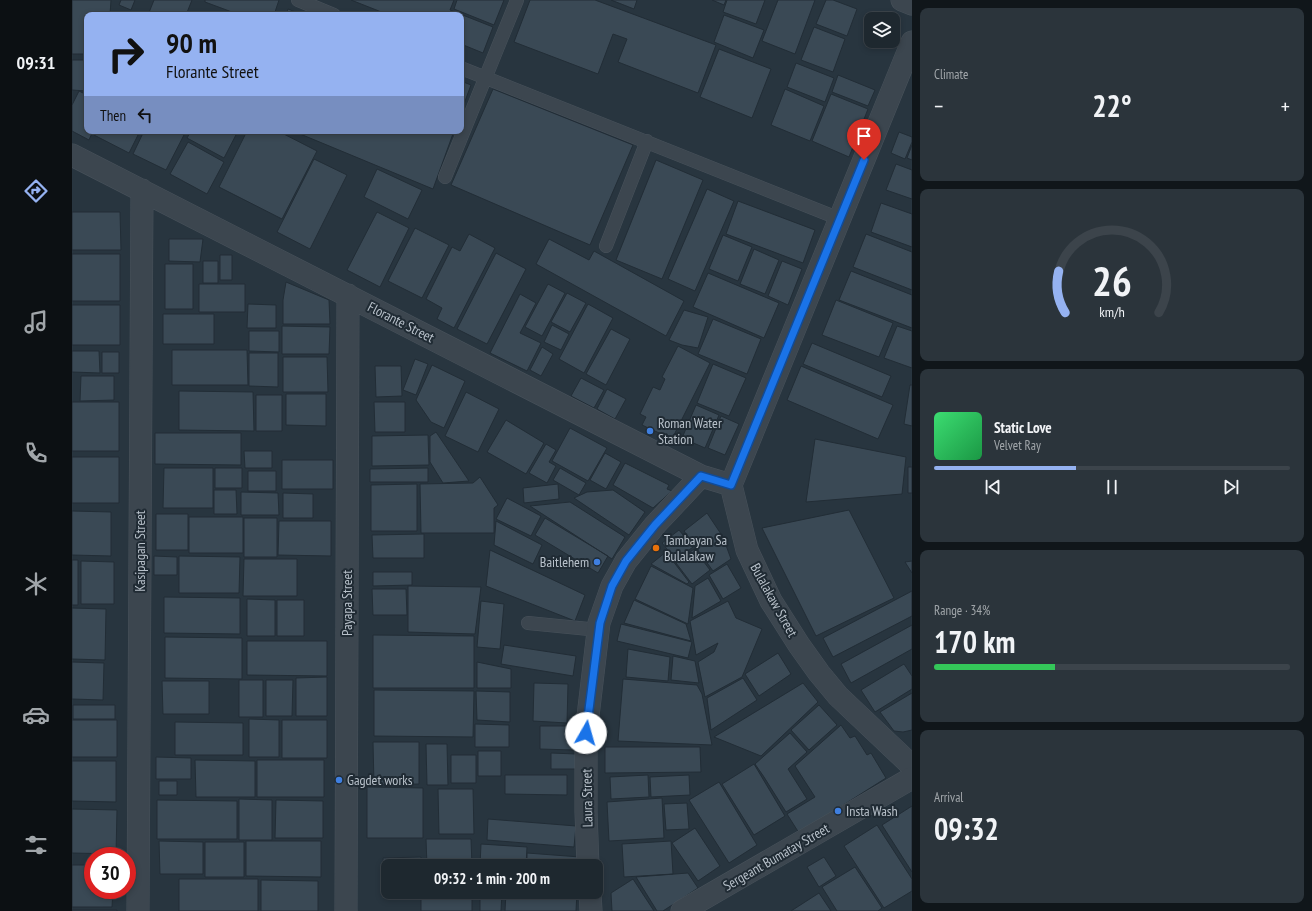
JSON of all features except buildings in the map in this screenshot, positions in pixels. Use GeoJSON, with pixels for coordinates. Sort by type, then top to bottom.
{"type":"FeatureCollection","features":[{"type":"Feature","properties":{"kind":"street"},"geometry":{"type":"LineString","coordinates":[[902,0],[912,4]]}},
{"type":"Feature","properties":{"kind":"street"},"geometry":{"type":"LineString","coordinates":[[731,485],[912,42]]}},
{"type":"Feature","properties":{"kind":"street","name":"Florante Street"},"geometry":{"type":"LineString","coordinates":[[72,154],[701,476],[731,485]]}},
{"type":"Feature","properties":{"kind":"street","name":"Kasipagan Street"},"geometry":{"type":"LineString","coordinates":[[138,911],[142,190]]}},
{"type":"Feature","properties":{"kind":"street","name":"Payapa Street"},"geometry":{"type":"LineString","coordinates":[[346,911],[348,295]]}},
{"type":"Feature","properties":{"kind":"street","name":"Laura Street"},"geometry":{"type":"LineString","coordinates":[[588,859],[586,733],[600,623],[612,586],[626,561],[655,525],[701,476]]}},
{"type":"Feature","properties":{"kind":"street","name":"Bulalakaw Street"},"geometry":{"type":"LineString","coordinates":[[731,485],[747,550],[771,601],[799,645],[838,696],[912,766]]}},
{"type":"Feature","properties":{"kind":"street","name":"Sergeant Bumatay Street"},"geometry":{"type":"LineString","coordinates":[[682,911],[912,778]]}},
{"type":"Feature","properties":{"kind":"street"},"geometry":{"type":"LineString","coordinates":[[590,899],[591,911]]}},
{"type":"Feature","properties":{"kind":"lane"},"geometry":{"type":"LineString","coordinates":[[298,0],[327,12]]}},
{"type":"Feature","properties":{"kind":"lane"},"geometry":{"type":"LineString","coordinates":[[464,131],[517,0]]}},
{"type":"Feature","properties":{"kind":"lane"},"geometry":{"type":"LineString","coordinates":[[464,69],[840,218]]}},
{"type":"Feature","properties":{"kind":"lane"},"geometry":{"type":"LineString","coordinates":[[445,177],[463,134]]}},
{"type":"Feature","properties":{"kind":"lane"},"geometry":{"type":"LineString","coordinates":[[606,246],[648,141]]}},
{"type":"Feature","properties":{"kind":"lane"},"geometry":{"type":"LineString","coordinates":[[528,623],[599,630]]}},
{"type":"Feature","properties":{"kind":"place","name":"Roman Water Station"},"geometry":{"type":"Point","coordinates":[650,431]}},
{"type":"Feature","properties":{"kind":"place","name":"Tambayan Sa Bulalakaw"},"geometry":{"type":"Point","coordinates":[656,548]}},
{"type":"Feature","properties":{"kind":"place","name":"Baitlehem"},"geometry":{"type":"Point","coordinates":[597,562]}},
{"type":"Feature","properties":{"kind":"place","name":"Gagdet works"},"geometry":{"type":"Point","coordinates":[339,780]}},
{"type":"Feature","properties":{"kind":"place","name":"Insta Wash"},"geometry":{"type":"Point","coordinates":[838,811]}},
{"type":"Feature","properties":{"kind":"route"},"geometry":{"type":"LineString","coordinates":[[586,733],[600,623],[612,586],[626,561],[655,525],[701,476],[731,485],[864,160]]}}]}
